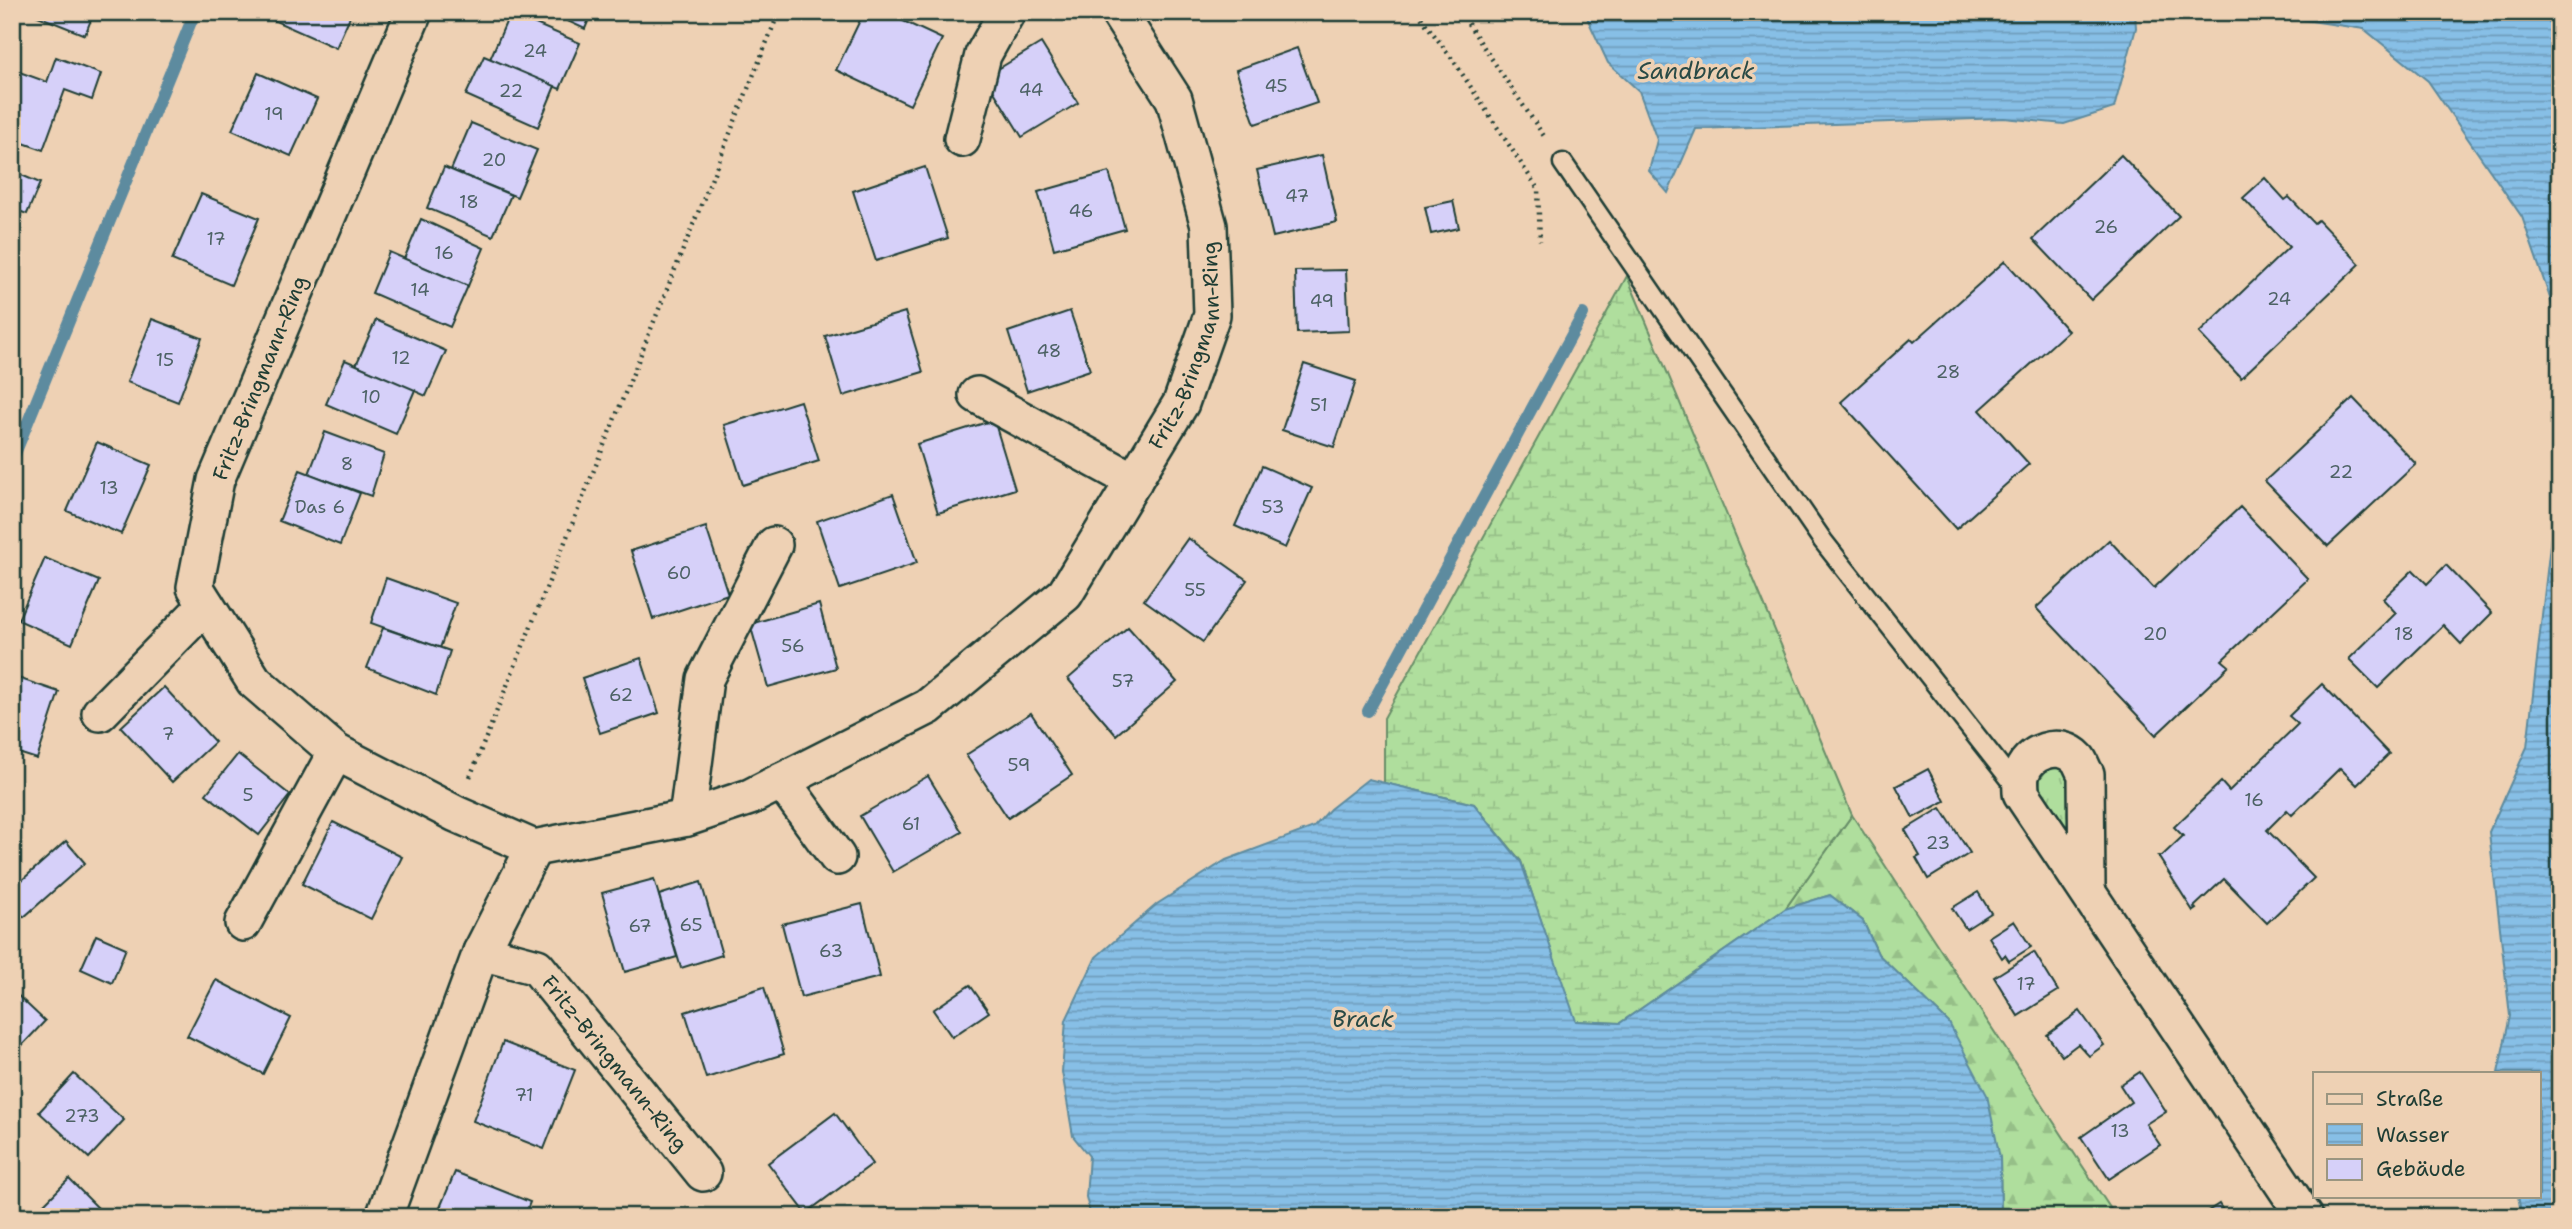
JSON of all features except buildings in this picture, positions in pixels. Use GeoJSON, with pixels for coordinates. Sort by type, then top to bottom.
{"type":"FeatureCollection","features":[{"type":"Feature","properties":{"kind":"street","name":"Fritz-Bringmann-Ring"},"geometry":{"type":"LineString","coordinates":[[414,12],[216,480],[195,587],[254,681],[336,752],[456,814],[534,848],[687,818],[750,797],[928,706],[1065,594],[1181,403],[1212,315],[1209,226],[1174,99],[1118,12]]}},
{"type":"Feature","properties":{"kind":"street"},"geometry":{"type":"LineString","coordinates":[[962,139],[983,55],[1007,12]]}},
{"type":"Feature","properties":{"kind":"street"},"geometry":{"type":"LineString","coordinates":[[977,396],[1134,481]]}},
{"type":"Feature","properties":{"kind":"street"},"geometry":{"type":"LineString","coordinates":[[687,818],[705,679],[774,545]]}},
{"type":"Feature","properties":{"kind":"street"},"geometry":{"type":"LineString","coordinates":[[100,713],[206,606]]}},
{"type":"Feature","properties":{"kind":"street"},"geometry":{"type":"LineString","coordinates":[[2087,889],[2086,774],[2078,759],[2062,749],[2044,750],[2031,758],[2021,774],[2021,793],[2305,1217]]}},
{"type":"Feature","properties":{"kind":"street"},"geometry":{"type":"LineString","coordinates":[[243,923],[336,752]]}},
{"type":"Feature","properties":{"kind":"street"},"geometry":{"type":"LineString","coordinates":[[782,780],[837,857]]}},
{"type":"Feature","properties":{"kind":"street"},"geometry":{"type":"LineString","coordinates":[[384,1217],[481,952],[534,848]]}},
{"type":"Feature","properties":{"kind":"street","name":"Fritz-Bringmann-Ring"},"geometry":{"type":"LineString","coordinates":[[481,952],[537,967],[703,1173]]}},
{"type":"Feature","properties":{"kind":"lane"},"geometry":{"type":"LineString","coordinates":[[1563,163],[1823,541],[2021,793]]}},
{"type":"Feature","properties":{"kind":"path"},"geometry":{"type":"LineString","coordinates":[[456,814],[779,12]]}},
{"type":"Feature","properties":{"kind":"path"},"geometry":{"type":"LineString","coordinates":[[1417,12],[1453,60],[1538,189],[1540,241]]}},
{"type":"Feature","properties":{"kind":"path"},"geometry":{"type":"LineString","coordinates":[[1460,12],[1563,163]]}},
{"type":"Feature","properties":{"kind":"green space"},"geometry":{"type":"Polygon","coordinates":[[[1627,276],[1852,815],[1785,909],[1620,1023],[1575,1021],[1521,861],[1474,804],[1384,783],[1384,718],[1627,276]]]}},
{"type":"Feature","properties":{"kind":"green space"},"geometry":{"type":"Polygon","coordinates":[[[2059,765],[2072,791],[2073,844],[2039,788],[2040,779],[2048,768],[2059,765]]]}},
{"type":"Feature","properties":{"kind":"green space"},"geometry":{"type":"Polygon","coordinates":[[[1852,815],[2116,1217],[2001,1217],[2000,1158],[1949,1023],[1878,954],[1863,921],[1830,895],[1785,909],[1852,815]]]}},
{"type":"Feature","properties":{"kind":"water","name":"Sandbrack"},"geometry":{"type":"Polygon","coordinates":[[[1587,12],[2135,12],[2136,28],[2114,108],[2064,124],[2004,118],[1696,129],[1668,193],[1649,171],[1657,140],[1639,91],[1608,63],[1588,20],[1587,12]]]}},
{"type":"Feature","properties":{"kind":"water"},"geometry":{"type":"Polygon","coordinates":[[[2273,12],[2560,12],[2560,327],[2522,217],[2428,81],[2364,29],[2278,16],[2273,12]]]}},
{"type":"Feature","properties":{"kind":"water"},"geometry":{"type":"Polygon","coordinates":[[[2560,457],[2560,1217],[2522,1217],[2518,1198],[2540,1198],[2540,1072],[2498,1072],[2510,1016],[2489,832],[2527,747],[2560,457]]]}},
{"type":"Feature","properties":{"kind":"water","name":"Brack"},"geometry":{"type":"Polygon","coordinates":[[[1368,779],[1474,804],[1521,862],[1576,1021],[1620,1023],[1785,909],[1830,895],[1863,921],[1878,954],[1949,1023],[1987,1095],[2000,1158],[2001,1217],[1091,1217],[1086,1197],[1089,1156],[1073,1136],[1062,1072],[1066,1020],[1096,957],[1157,904],[1226,860],[1314,827],[1330,809],[1368,779]]]}},
{"type":"Feature","properties":{"kind":"waterway"},"geometry":{"type":"LineString","coordinates":[[12,461],[195,12]]}},
{"type":"Feature","properties":{"kind":"waterway"},"geometry":{"type":"LineString","coordinates":[[1368,711],[1583,314]]}}]}
